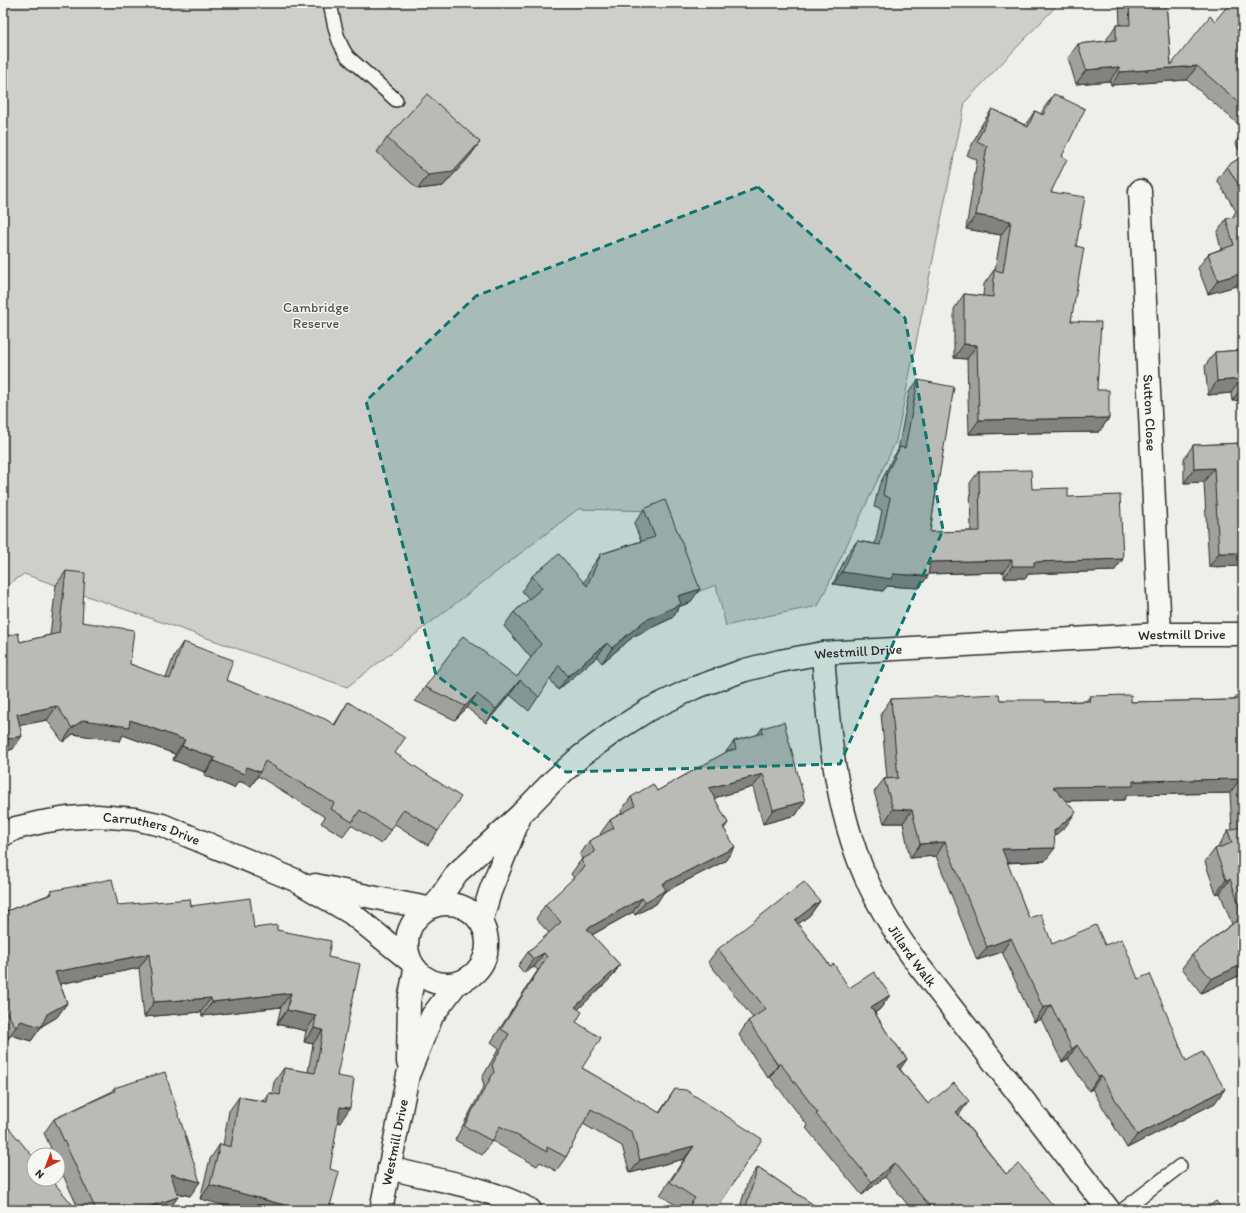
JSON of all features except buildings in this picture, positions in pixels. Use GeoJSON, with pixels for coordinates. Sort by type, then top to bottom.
{"type":"FeatureCollection","features":[{"type":"Feature","properties":{"kind":"street","name":"Sutton Close"},"geometry":{"type":"LineString","coordinates":[[1140,191],[1160,634]]}},
{"type":"Feature","properties":{"kind":"street","name":"Westmill Drive"},"geometry":{"type":"LineString","coordinates":[[431,906],[456,873],[521,814],[581,756],[614,731],[648,710],[694,688],[745,670],[780,661],[823,653],[1160,634],[1243,634]]}},
{"type":"Feature","properties":{"kind":"street","name":"Jillard Walk"},"geometry":{"type":"LineString","coordinates":[[823,653],[836,772],[844,814],[866,877],[880,906],[898,936],[919,966],[1109,1210]]}},
{"type":"Feature","properties":{"kind":"street","name":"Westmill Drive"},"geometry":{"type":"LineString","coordinates":[[481,922],[490,892],[521,814]]}},
{"type":"Feature","properties":{"kind":"street","name":"Carruthers Drive"},"geometry":{"type":"LineString","coordinates":[[3,834],[23,826],[67,818],[97,816],[135,819],[162,825],[295,880],[351,913],[412,965]]}},
{"type":"Feature","properties":{"kind":"street","name":"Carruthers Drive"},"geometry":{"type":"LineString","coordinates":[[295,880],[386,900],[431,906]]}},
{"type":"Feature","properties":{"kind":"street"},"geometry":{"type":"LineString","coordinates":[[448,903],[461,906],[472,912],[481,922],[486,934],[487,946],[484,959],[478,969],[469,978],[457,983],[446,984],[434,982],[424,977],[412,965],[406,948],[407,936],[411,924],[418,915],[431,906],[448,903]]}},
{"type":"Feature","properties":{"kind":"street","name":"Westmill Drive"},"geometry":{"type":"LineString","coordinates":[[381,1210],[408,1075],[412,965]]}},
{"type":"Feature","properties":{"kind":"street","name":"Westmill Drive"},"geometry":{"type":"LineString","coordinates":[[408,1075],[432,1016],[457,983]]}},
{"type":"Feature","properties":{"kind":"street"},"geometry":{"type":"LineString","coordinates":[[389,1168],[487,1191],[530,1210]]}},
{"type":"Feature","properties":{"kind":"lane"},"geometry":{"type":"LineString","coordinates":[[330,3],[337,36],[342,49],[348,57],[396,100]]}},
{"type":"Feature","properties":{"kind":"lane"},"geometry":{"type":"LineString","coordinates":[[1123,1210],[1180,1166]]}},
{"type":"Feature","properties":{"kind":"highlighted area"},"geometry":{"type":"Polygon","coordinates":[[[758,187],[905,318],[943,530],[840,764],[566,772],[436,675],[366,401],[476,296],[758,187]]]}},
{"type":"Feature","properties":{"kind":"green space","name":"Cambridge Reserve"},"geometry":{"type":"Polygon","coordinates":[[[3,3],[1059,3],[965,102],[896,441],[818,606],[726,626],[716,585],[692,594],[657,511],[578,509],[347,687],[24,574],[3,588],[3,3]]]}}]}
